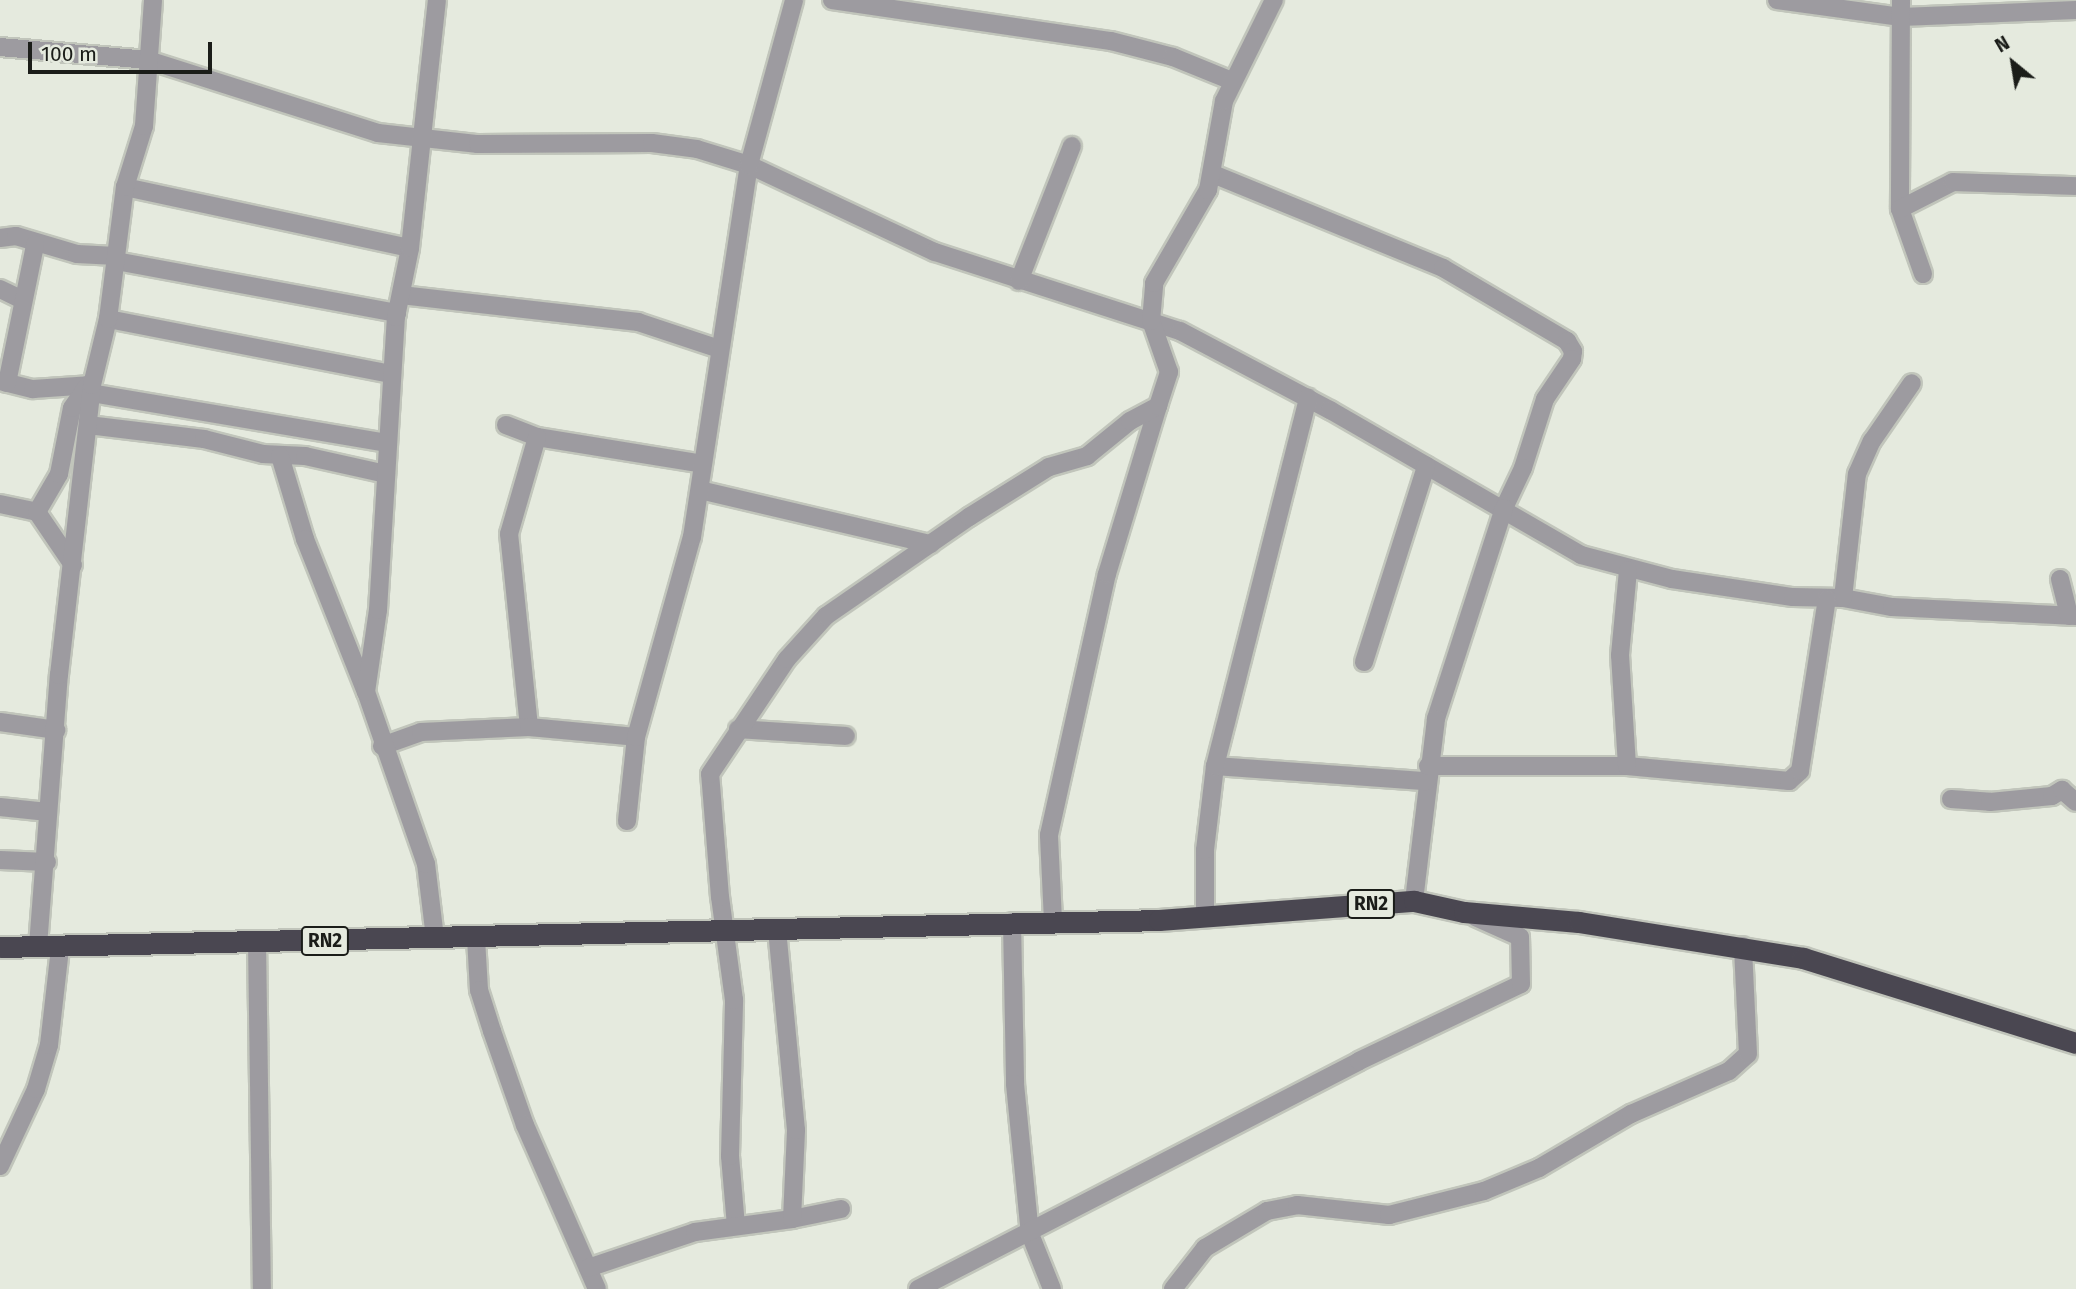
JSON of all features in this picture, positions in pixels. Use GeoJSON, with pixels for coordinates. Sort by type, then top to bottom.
{"type":"FeatureCollection","features":[{"type":"Feature","properties":{"kind":"highway","name":"RN2"},"geometry":{"type":"LineString","coordinates":[[0,947],[476,939],[1205,918],[1414,901],[1464,912],[1579,922],[1743,946],[1880,979],[2076,1043]]}},
{"type":"Feature","properties":{"kind":"street"},"geometry":{"type":"LineString","coordinates":[[38,946],[47,862],[48,812],[91,388],[108,319],[125,187],[144,125],[153,0]]}},
{"type":"Feature","properties":{"kind":"street"},"geometry":{"type":"LineString","coordinates":[[366,692],[378,610],[397,313],[411,248],[419,138],[437,0]]}},
{"type":"Feature","properties":{"kind":"street"},"geometry":{"type":"LineString","coordinates":[[627,821],[636,737],[692,537],[749,166],[794,0]]}},
{"type":"Feature","properties":{"kind":"street"},"geometry":{"type":"LineString","coordinates":[[832,0],[1111,41],[1173,57],[1232,81]]}},
{"type":"Feature","properties":{"kind":"street"},"geometry":{"type":"LineString","coordinates":[[1053,921],[1049,835],[1107,574],[1169,372],[1151,321],[1154,284],[1188,219],[1204,198],[1213,174],[1224,101],[1274,0]]}},
{"type":"Feature","properties":{"kind":"street"},"geometry":{"type":"LineString","coordinates":[[1777,0],[1901,9],[2076,10]]}},
{"type":"Feature","properties":{"kind":"street"},"geometry":{"type":"LineString","coordinates":[[1901,9],[1900,209],[1923,274]]}},
{"type":"Feature","properties":{"kind":"street"},"geometry":{"type":"LineString","coordinates":[[0,47],[148,60],[300,111],[378,133],[478,144],[652,143],[697,149],[749,166],[894,235],[1019,281],[1180,331],[1308,398],[1470,494],[1504,508],[1581,555],[1628,570],[1892,607],[2073,616],[2060,579]]}},
{"type":"Feature","properties":{"kind":"street"},"geometry":{"type":"LineString","coordinates":[[1019,281],[1072,146]]}},
{"type":"Feature","properties":{"kind":"street"},"geometry":{"type":"LineString","coordinates":[[1213,174],[1443,268],[1567,341],[1572,359],[1545,399],[1523,468],[1504,508],[1436,719],[1427,774],[1414,901]]}},
{"type":"Feature","properties":{"kind":"street"},"geometry":{"type":"LineString","coordinates":[[1900,209],[1953,182],[2076,186]]}},
{"type":"Feature","properties":{"kind":"street"},"geometry":{"type":"LineString","coordinates":[[125,187],[411,248]]}},
{"type":"Feature","properties":{"kind":"street"},"geometry":{"type":"LineString","coordinates":[[0,238],[16,236],[35,246],[116,258],[397,313]]}},
{"type":"Feature","properties":{"kind":"street"},"geometry":{"type":"LineString","coordinates":[[35,246],[4,382],[33,389],[91,388],[388,443]]}},
{"type":"Feature","properties":{"kind":"street"},"geometry":{"type":"LineString","coordinates":[[0,289],[23,300]]}},
{"type":"Feature","properties":{"kind":"street"},"geometry":{"type":"LineString","coordinates":[[401,295],[638,322],[719,349]]}},
{"type":"Feature","properties":{"kind":"street"},"geometry":{"type":"LineString","coordinates":[[108,319],[392,374]]}},
{"type":"Feature","properties":{"kind":"street"},"geometry":{"type":"LineString","coordinates":[[1215,766],[1427,774],[1627,766],[1789,781],[1796,777],[1835,598],[1857,474],[1872,441],[1912,383]]}},
{"type":"Feature","properties":{"kind":"street"},"geometry":{"type":"LineString","coordinates":[[37,512],[59,474],[72,408],[91,388]]}},
{"type":"Feature","properties":{"kind":"street"},"geometry":{"type":"LineString","coordinates":[[1205,918],[1205,850],[1215,766],[1256,589],[1308,398]]}},
{"type":"Feature","properties":{"kind":"street"},"geometry":{"type":"LineString","coordinates":[[736,1226],[730,1156],[734,1000],[724,931],[710,774],[788,659],[826,616],[1049,467],[1087,456],[1130,421],[1158,406]]}},
{"type":"Feature","properties":{"kind":"street"},"geometry":{"type":"LineString","coordinates":[[88,425],[204,439],[281,456],[305,456],[386,474]]}},
{"type":"Feature","properties":{"kind":"street"},"geometry":{"type":"LineString","coordinates":[[506,425],[537,437],[703,464]]}},
{"type":"Feature","properties":{"kind":"street"},"geometry":{"type":"LineString","coordinates":[[529,727],[509,534],[537,437]]}},
{"type":"Feature","properties":{"kind":"street"},"geometry":{"type":"LineString","coordinates":[[281,456],[305,539],[366,692],[426,864],[435,938]]}},
{"type":"Feature","properties":{"kind":"street"},"geometry":{"type":"LineString","coordinates":[[1364,662],[1426,466]]}},
{"type":"Feature","properties":{"kind":"street"},"geometry":{"type":"LineString","coordinates":[[700,490],[931,544]]}},
{"type":"Feature","properties":{"kind":"street"},"geometry":{"type":"LineString","coordinates":[[0,504],[37,512],[73,565]]}},
{"type":"Feature","properties":{"kind":"street"},"geometry":{"type":"LineString","coordinates":[[1627,766],[1620,655],[1628,570]]}},
{"type":"Feature","properties":{"kind":"street"},"geometry":{"type":"LineString","coordinates":[[0,722],[56,730]]}},
{"type":"Feature","properties":{"kind":"street"},"geometry":{"type":"LineString","coordinates":[[383,746],[421,732],[529,727],[636,737]]}},
{"type":"Feature","properties":{"kind":"street"},"geometry":{"type":"LineString","coordinates":[[738,729],[846,736]]}},
{"type":"Feature","properties":{"kind":"street"},"geometry":{"type":"LineString","coordinates":[[1951,799],[1990,802],[2052,796],[2062,790],[2076,802]]}},
{"type":"Feature","properties":{"kind":"street"},"geometry":{"type":"LineString","coordinates":[[0,807],[48,812]]}},
{"type":"Feature","properties":{"kind":"street"},"geometry":{"type":"LineString","coordinates":[[0,860],[47,862]]}},
{"type":"Feature","properties":{"kind":"street"},"geometry":{"type":"LineString","coordinates":[[918,1289],[1030,1234],[1359,1061],[1521,984],[1520,937],[1464,912]]}},
{"type":"Feature","properties":{"kind":"street"},"geometry":{"type":"LineString","coordinates":[[1012,922],[1016,1084],[1030,1234],[1052,1289]]}},
{"type":"Feature","properties":{"kind":"street"},"geometry":{"type":"LineString","coordinates":[[777,929],[796,1130],[792,1219]]}},
{"type":"Feature","properties":{"kind":"street"},"geometry":{"type":"LineString","coordinates":[[476,939],[479,990],[492,1031],[525,1125],[597,1289]]}},
{"type":"Feature","properties":{"kind":"street"},"geometry":{"type":"LineString","coordinates":[[257,942],[262,1289]]}},
{"type":"Feature","properties":{"kind":"street"},"geometry":{"type":"LineString","coordinates":[[1173,1289],[1205,1248],[1267,1211],[1297,1205],[1389,1216],[1484,1191],[1539,1168],[1630,1114],[1729,1071],[1748,1054],[1743,946]]}},
{"type":"Feature","properties":{"kind":"street"},"geometry":{"type":"LineString","coordinates":[[0,1166],[4,1144],[36,1089],[49,1045],[60,948]]}},
{"type":"Feature","properties":{"kind":"street"},"geometry":{"type":"LineString","coordinates":[[588,1268],[695,1232],[792,1219],[841,1209]]}}]}
